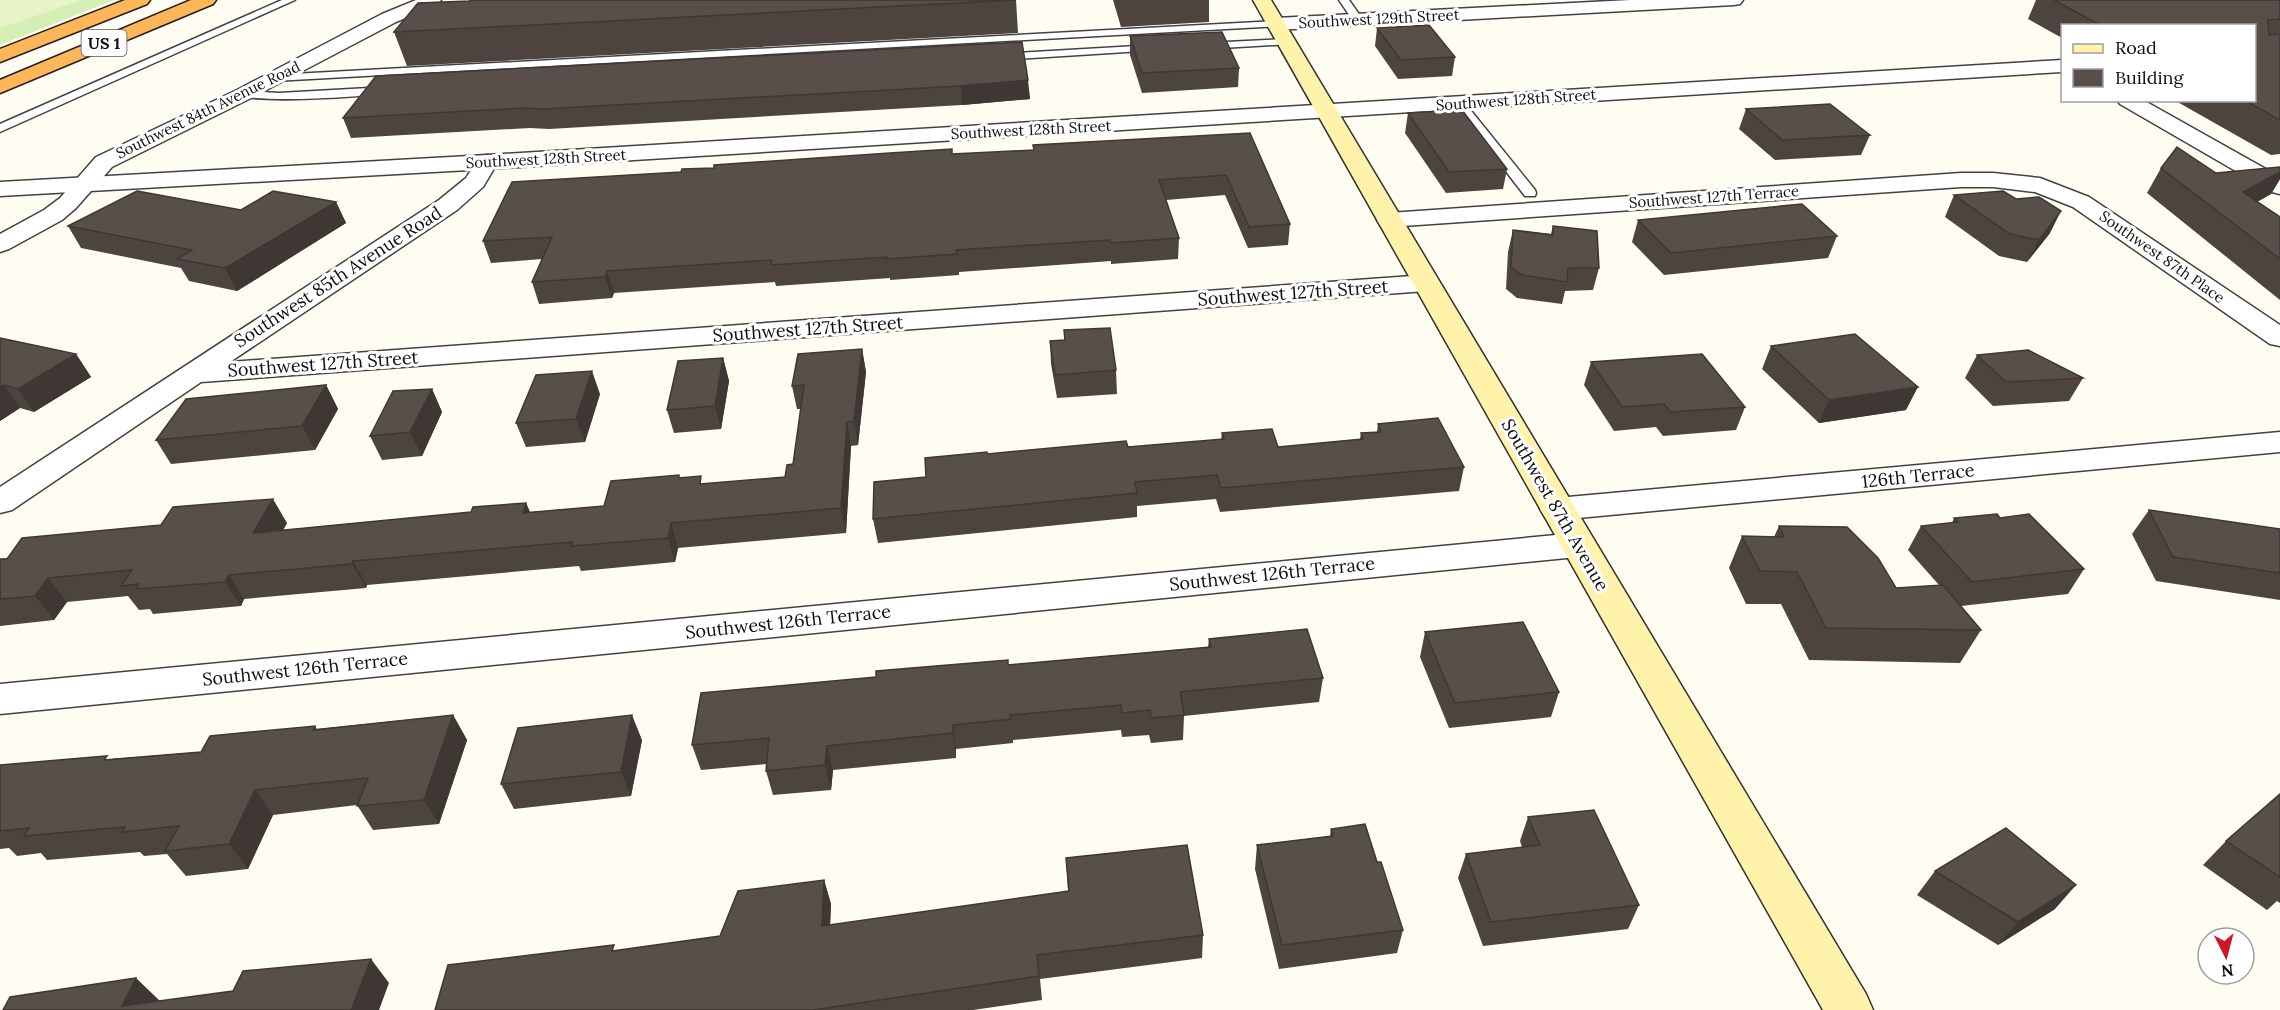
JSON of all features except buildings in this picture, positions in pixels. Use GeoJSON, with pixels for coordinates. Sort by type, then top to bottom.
{"type":"FeatureCollection","features":[{"type":"Feature","properties":{"kind":"highway","name":"US 1"},"geometry":{"type":"LineString","coordinates":[[0,56],[141,0]]}},
{"type":"Feature","properties":{"kind":"highway","name":"US 1"},"geometry":{"type":"LineString","coordinates":[[0,87],[207,0]]}},
{"type":"Feature","properties":{"kind":"main road","name":"Southwest 87th Avenue"},"geometry":{"type":"LineString","coordinates":[[1262,0],[1849,1010]]}},
{"type":"Feature","properties":{"kind":"street","name":"Southwest 84th Avenue Road"},"geometry":{"type":"LineString","coordinates":[[0,244],[53,215],[68,203],[104,162],[244,94],[389,18],[432,0]]}},
{"type":"Feature","properties":{"kind":"street","name":"Southwest 129th Street"},"geometry":{"type":"LineString","coordinates":[[1276,24],[1734,0]]}},
{"type":"Feature","properties":{"kind":"street","name":"Southwest 128th Street"},"geometry":{"type":"LineString","coordinates":[[0,189],[1328,112],[2061,66]]}},
{"type":"Feature","properties":{"kind":"street"},"geometry":{"type":"LineString","coordinates":[[2131,102],[2279,186]]}},
{"type":"Feature","properties":{"kind":"street","name":"Southwest 85th Avenue Road"},"geometry":{"type":"LineString","coordinates":[[0,502],[447,205],[476,181],[487,162]]}},
{"type":"Feature","properties":{"kind":"street","name":"Southwest 127th Terrace"},"geometry":{"type":"LineString","coordinates":[[1389,220],[1960,180],[1993,180],[2040,185]]}},
{"type":"Feature","properties":{"kind":"street","name":"Southwest 87th Place"},"geometry":{"type":"LineString","coordinates":[[2040,185],[2081,202],[2280,338]]}},
{"type":"Feature","properties":{"kind":"street","name":"Southwest 127th Street"},"geometry":{"type":"LineString","coordinates":[[190,374],[1426,283]]}},
{"type":"Feature","properties":{"kind":"street","name":"126th Terrace"},"geometry":{"type":"LineString","coordinates":[[1557,509],[2280,442]]}},
{"type":"Feature","properties":{"kind":"street","name":"Southwest 126th Terrace"},"geometry":{"type":"LineString","coordinates":[[0,699],[1577,545]]}},
{"type":"Feature","properties":{"kind":"lane"},"geometry":{"type":"LineString","coordinates":[[0,129],[290,0]]}},
{"type":"Feature","properties":{"kind":"lane"},"geometry":{"type":"LineString","coordinates":[[1344,0],[1358,20]]}},
{"type":"Feature","properties":{"kind":"lane"},"geometry":{"type":"LineString","coordinates":[[274,78],[1276,24]]}},
{"type":"Feature","properties":{"kind":"lane"},"geometry":{"type":"LineString","coordinates":[[1191,46],[1287,42]]}},
{"type":"Feature","properties":{"kind":"lane"},"geometry":{"type":"LineString","coordinates":[[988,57],[1167,48]]}},
{"type":"Feature","properties":{"kind":"lane"},"geometry":{"type":"LineString","coordinates":[[244,94],[279,96],[394,89]]}},
{"type":"Feature","properties":{"kind":"lane"},"geometry":{"type":"LineString","coordinates":[[1460,104],[1530,193]]}},
{"type":"Feature","properties":{"kind":"green space"},"geometry":{"type":"Polygon","coordinates":[[[0,0],[114,0],[0,45],[0,0]]]}},
{"type":"Feature","properties":{"kind":"green space"},"geometry":{"type":"Polygon","coordinates":[[[0,0],[82,0],[0,28],[0,0]]]}}]}
